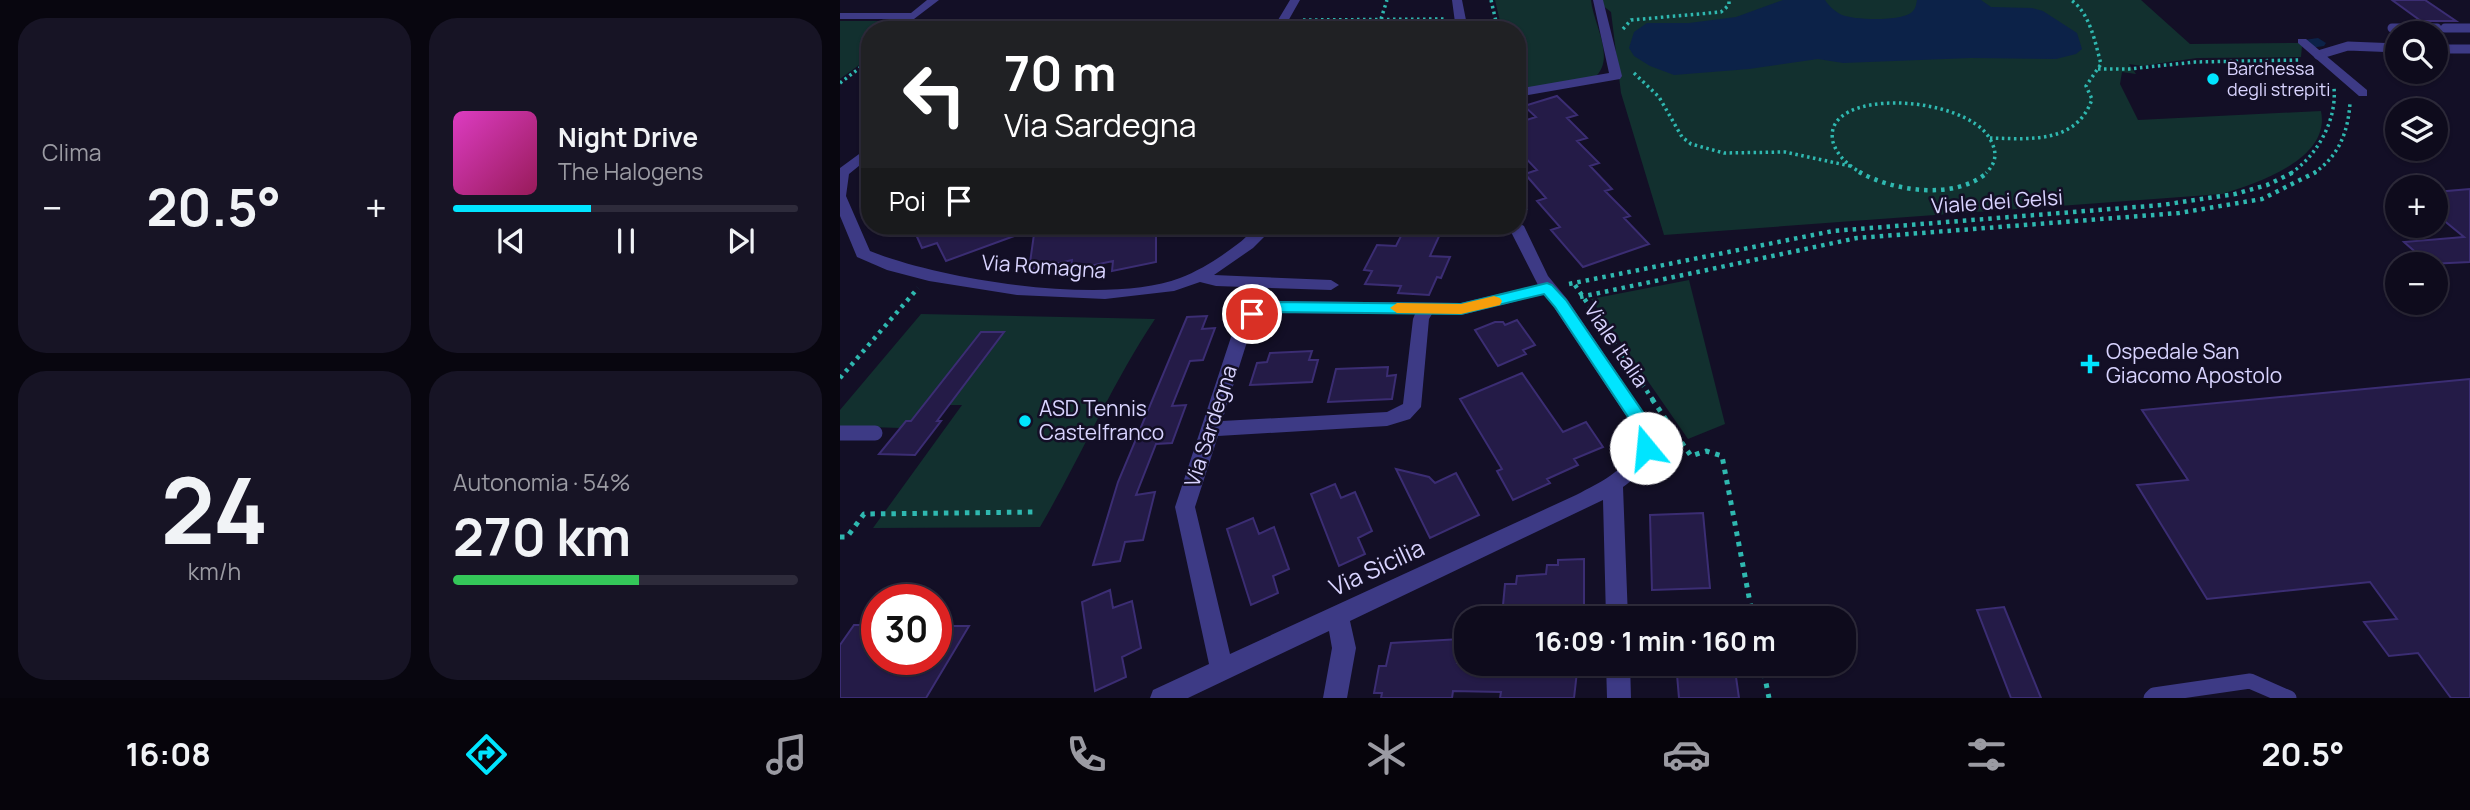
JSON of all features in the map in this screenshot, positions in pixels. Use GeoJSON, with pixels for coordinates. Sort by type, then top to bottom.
{"type":"FeatureCollection","features":[{"type":"Feature","properties":{"kind":"street"},"geometry":{"type":"LineString","coordinates":[[840,16],[914,16],[934,0]]}},
{"type":"Feature","properties":{"kind":"street"},"geometry":{"type":"LineString","coordinates":[[1277,21],[1295,0]]}},
{"type":"Feature","properties":{"kind":"street"},"geometry":{"type":"LineString","coordinates":[[1457,0],[1460,21]]}},
{"type":"Feature","properties":{"kind":"street"},"geometry":{"type":"LineString","coordinates":[[1526,91],[1616,76],[1598,0]]}},
{"type":"Feature","properties":{"kind":"street"},"geometry":{"type":"LineString","coordinates":[[2302,41],[2358,89]]}},
{"type":"Feature","properties":{"kind":"street","name":"Via Romagna"},"geometry":{"type":"LineString","coordinates":[[861,157],[842,173],[840,196],[863,254],[879,262],[927,276],[1041,291],[1119,293],[1174,286],[1211,271],[1257,235]]}},
{"type":"Feature","properties":{"kind":"street","name":"Viale Italia"},"geometry":{"type":"LineString","coordinates":[[1520,235],[1547,288],[1561,303],[1646,432],[1646,448],[1642,458],[1613,484]]}},
{"type":"Feature","properties":{"kind":"street"},"geometry":{"type":"LineString","coordinates":[[1198,276],[1216,281],[1331,285]]}},
{"type":"Feature","properties":{"kind":"street","name":"Via Sardegna"},"geometry":{"type":"LineString","coordinates":[[1222,670],[1185,507],[1244,325],[1252,314],[1271,307],[1461,309],[1547,288]]}},
{"type":"Feature","properties":{"kind":"street"},"geometry":{"type":"LineString","coordinates":[[1209,429],[1387,419],[1403,414],[1412,407],[1421,320],[1427,309]]}},
{"type":"Feature","properties":{"kind":"street"},"geometry":{"type":"LineString","coordinates":[[1613,484],[1617,606]]}},
{"type":"Feature","properties":{"kind":"street","name":"Via Sicilia"},"geometry":{"type":"LineString","coordinates":[[1162,698],[1583,501],[1613,484]]}},
{"type":"Feature","properties":{"kind":"street"},"geometry":{"type":"LineString","coordinates":[[1335,698],[1344,648],[1337,615]]}},
{"type":"Feature","properties":{"kind":"street"},"geometry":{"type":"LineString","coordinates":[[1618,676],[1619,698]]}},
{"type":"Feature","properties":{"kind":"lane"},"geometry":{"type":"LineString","coordinates":[[2448,28],[2470,28]]}},
{"type":"Feature","properties":{"kind":"lane"},"geometry":{"type":"LineString","coordinates":[[2321,58],[2348,46],[2385,47]]}},
{"type":"Feature","properties":{"kind":"lane"},"geometry":{"type":"LineString","coordinates":[[2448,49],[2470,49]]}},
{"type":"Feature","properties":{"kind":"lane"},"geometry":{"type":"LineString","coordinates":[[840,433],[875,433]]}},
{"type":"Feature","properties":{"kind":"lane"},"geometry":{"type":"LineString","coordinates":[[2151,698],[2154,695],[2250,681],[2289,698]]}},
{"type":"Feature","properties":{"kind":"path"},"geometry":{"type":"LineString","coordinates":[[1381,19],[1387,0]]}},
{"type":"Feature","properties":{"kind":"path"},"geometry":{"type":"LineString","coordinates":[[1491,0],[1496,21]]}},
{"type":"Feature","properties":{"kind":"path"},"geometry":{"type":"LineString","coordinates":[[1622,36],[1623,28],[1631,20],[1721,12],[1729,5],[1729,0]]}},
{"type":"Feature","properties":{"kind":"path"},"geometry":{"type":"LineString","coordinates":[[1990,138],[2049,135],[2068,130],[2086,116],[2092,99],[2086,86],[2101,64],[2092,30],[2081,7],[2071,0]]}},
{"type":"Feature","properties":{"kind":"path"},"geometry":{"type":"LineString","coordinates":[[1303,20],[1449,19]]}},
{"type":"Feature","properties":{"kind":"path"},"geometry":{"type":"LineString","coordinates":[[2097,69],[2321,58]]}},
{"type":"Feature","properties":{"kind":"path"},"geometry":{"type":"LineString","coordinates":[[840,83],[861,67]]}},
{"type":"Feature","properties":{"kind":"path"},"geometry":{"type":"LineString","coordinates":[[1631,69],[1635,77],[1668,109],[1682,137],[1691,144],[1724,153],[1785,152],[1850,166]]}},
{"type":"Feature","properties":{"kind":"path","name":"Viale dei Gelsi"},"geometry":{"type":"LineString","coordinates":[[1581,297],[1573,285],[1833,231],[2162,205],[2235,194],[2294,172],[2323,141],[2335,98],[2333,79],[2336,70]]}},
{"type":"Feature","properties":{"kind":"path"},"geometry":{"type":"LineString","coordinates":[[1751,606],[1721,456],[1713,450],[1700,450],[1691,456],[1581,297],[1857,237],[2179,213],[2262,199],[2304,180],[2320,169],[2340,146],[2348,128],[2358,89]]}},
{"type":"Feature","properties":{"kind":"path"},"geometry":{"type":"LineString","coordinates":[[1877,103],[1916,103],[1936,107],[1971,121],[1990,138],[1996,153],[1994,164],[1979,179],[1953,188],[1909,188],[1866,176],[1850,166],[1838,155],[1832,144],[1832,132],[1837,122],[1846,114],[1877,103]]}},
{"type":"Feature","properties":{"kind":"path"},"geometry":{"type":"LineString","coordinates":[[840,377],[927,276]]}},
{"type":"Feature","properties":{"kind":"path"},"geometry":{"type":"LineString","coordinates":[[840,537],[847,537],[864,514],[1035,512]]}},
{"type":"Feature","properties":{"kind":"path"},"geometry":{"type":"LineString","coordinates":[[1765,676],[1769,698]]}},
{"type":"Feature","properties":{"kind":"green space"},"geometry":{"type":"Polygon","coordinates":[[[1495,0],[1591,0],[1604,51],[1601,70],[1594,78],[1526,89],[1526,21],[1500,21],[1495,0]]]}},
{"type":"Feature","properties":{"kind":"green space"},"geometry":{"type":"Polygon","coordinates":[[[1601,0],[2141,0],[2190,44],[2299,43],[2302,46],[2301,57],[2197,58],[2141,66],[2129,64],[2136,74],[2122,72],[2120,84],[2138,120],[2321,111],[2321,128],[2315,143],[2289,166],[2272,176],[2222,194],[1664,235],[1621,93],[1611,12],[1602,5],[1601,0]]]}},
{"type":"Feature","properties":{"kind":"green space"},"geometry":{"type":"Polygon","coordinates":[[[840,21],[861,21],[861,64],[840,79],[840,21]]]}},
{"type":"Feature","properties":{"kind":"green space"},"geometry":{"type":"Polygon","coordinates":[[[1689,280],[1725,424],[1688,439],[1591,299],[1689,280]]]}},
{"type":"Feature","properties":{"kind":"green space","name":"ASD Tennis Castelfranco"},"geometry":{"type":"Polygon","coordinates":[[[921,314],[1155,319],[1124,370],[1040,527],[873,528],[962,405],[949,405],[937,421],[906,421],[900,428],[840,426],[840,410],[921,314]]]}},
{"type":"Feature","properties":{"kind":"water"},"geometry":{"type":"Polygon","coordinates":[[[1783,0],[1825,0],[1842,15],[1867,19],[1908,15],[1914,10],[1917,0],[1981,0],[1991,7],[2032,8],[2043,11],[2077,33],[2082,49],[2076,54],[2056,59],[1971,58],[1843,63],[1818,59],[1749,69],[1674,75],[1650,66],[1634,56],[1629,48],[1634,32],[1647,23],[1689,23],[1736,17],[1783,0]]]}},
{"type":"Feature","properties":{"kind":"building"},"geometry":{"type":"Polygon","coordinates":[[[2392,0],[2425,0],[2456,21],[2421,21],[2392,0]]]}},
{"type":"Feature","properties":{"kind":"building"},"geometry":{"type":"Polygon","coordinates":[[[1557,96],[1577,115],[1567,118],[1587,138],[1577,141],[1599,163],[1590,166],[1612,189],[1605,191],[1630,216],[1624,218],[1649,244],[1583,267],[1551,230],[1560,227],[1537,201],[1546,198],[1526,175],[1537,170],[1526,158],[1526,120],[1536,117],[1526,105],[1557,96]]]}},
{"type":"Feature","properties":{"kind":"building"},"geometry":{"type":"Polygon","coordinates":[[[2470,189],[2470,262],[2448,263],[2448,252],[2415,252],[2404,242],[2464,237],[2448,224],[2448,191],[2470,189]]]}},
{"type":"Feature","properties":{"kind":"building"},"geometry":{"type":"Polygon","coordinates":[[[916,235],[1017,235],[946,261],[937,243],[922,248],[916,235]]]}},
{"type":"Feature","properties":{"kind":"building"},"geometry":{"type":"Polygon","coordinates":[[[1034,235],[1156,235],[1156,262],[1112,271],[1113,261],[1071,270],[1072,260],[1029,270],[1034,235]]]}},
{"type":"Feature","properties":{"kind":"building"},"geometry":{"type":"Polygon","coordinates":[[[1402,235],[1440,235],[1430,256],[1450,257],[1441,278],[1437,277],[1429,295],[1398,293],[1401,286],[1365,284],[1372,271],[1364,270],[1377,245],[1396,246],[1402,235]]]}},
{"type":"Feature","properties":{"kind":"building"},"geometry":{"type":"Polygon","coordinates":[[[1207,316],[1202,329],[1215,328],[1203,360],[1190,361],[1172,406],[1186,405],[1172,443],[1156,444],[1136,495],[1155,492],[1143,540],[1125,542],[1120,561],[1093,565],[1118,482],[1187,317],[1207,316]]]}},
{"type":"Feature","properties":{"kind":"building"},"geometry":{"type":"Polygon","coordinates":[[[1517,320],[1535,345],[1523,350],[1526,354],[1498,366],[1475,330],[1495,322],[1503,322],[1505,325],[1517,320]]]}},
{"type":"Feature","properties":{"kind":"building"},"geometry":{"type":"Polygon","coordinates":[[[981,332],[1004,332],[937,421],[941,421],[915,455],[879,454],[906,421],[911,421],[981,332]]]}},
{"type":"Feature","properties":{"kind":"building"},"geometry":{"type":"Polygon","coordinates":[[[1312,351],[1309,360],[1318,360],[1312,382],[1250,385],[1257,363],[1267,362],[1270,353],[1312,351]]]}},
{"type":"Feature","properties":{"kind":"building"},"geometry":{"type":"Polygon","coordinates":[[[1388,367],[1387,376],[1396,375],[1392,399],[1328,402],[1336,369],[1388,367]]]}},
{"type":"Feature","properties":{"kind":"building"},"geometry":{"type":"Polygon","coordinates":[[[1522,373],[1563,432],[1586,422],[1603,447],[1574,459],[1578,465],[1547,479],[1550,483],[1513,500],[1497,471],[1502,469],[1460,399],[1522,373]]]}},
{"type":"Feature","properties":{"kind":"building"},"geometry":{"type":"Polygon","coordinates":[[[2470,379],[2470,698],[2451,698],[2418,653],[2389,656],[2364,622],[2397,619],[2370,582],[2207,599],[2137,485],[2188,480],[2142,410],[2470,379]]]}},
{"type":"Feature","properties":{"kind":"building"},"geometry":{"type":"Polygon","coordinates":[[[1396,469],[1429,477],[1435,483],[1456,473],[1479,515],[1430,538],[1396,469]]]}},
{"type":"Feature","properties":{"kind":"building"},"geometry":{"type":"Polygon","coordinates":[[[1335,484],[1341,498],[1355,492],[1372,531],[1358,538],[1365,554],[1339,566],[1311,494],[1335,484]]]}},
{"type":"Feature","properties":{"kind":"building"},"geometry":{"type":"Polygon","coordinates":[[[1703,513],[1710,588],[1652,590],[1650,515],[1703,513]]]}},
{"type":"Feature","properties":{"kind":"building"},"geometry":{"type":"Polygon","coordinates":[[[1253,518],[1259,534],[1274,527],[1289,569],[1273,576],[1278,593],[1251,605],[1227,529],[1253,518]]]}},
{"type":"Feature","properties":{"kind":"building"},"geometry":{"type":"Polygon","coordinates":[[[1584,559],[1584,606],[1503,606],[1505,584],[1516,584],[1517,576],[1546,574],[1547,565],[1558,565],[1558,560],[1584,559]]]}},
{"type":"Feature","properties":{"kind":"building"},"geometry":{"type":"Polygon","coordinates":[[[1110,590],[1113,608],[1132,601],[1141,648],[1122,657],[1126,677],[1095,691],[1082,602],[1110,590]]]}},
{"type":"Feature","properties":{"kind":"building"},"geometry":{"type":"Polygon","coordinates":[[[2004,607],[2041,698],[2011,698],[1977,610],[2004,607]]]}},
{"type":"Feature","properties":{"kind":"building"},"geometry":{"type":"Polygon","coordinates":[[[854,625],[861,625],[861,675],[940,675],[926,698],[840,698],[840,645],[854,625]]]}},
{"type":"Feature","properties":{"kind":"building"},"geometry":{"type":"Polygon","coordinates":[[[952,626],[969,626],[952,654],[952,626]]]}},
{"type":"Feature","properties":{"kind":"building"},"geometry":{"type":"Polygon","coordinates":[[[1454,639],[1454,676],[1577,676],[1574,698],[1500,698],[1501,692],[1453,691],[1452,698],[1381,698],[1382,693],[1374,693],[1379,666],[1386,666],[1391,643],[1454,639]]]}},
{"type":"Feature","properties":{"kind":"building"},"geometry":{"type":"Polygon","coordinates":[[[1677,676],[1736,676],[1739,698],[1679,698],[1677,676]]]}},
{"type":"Feature","properties":{"kind":"waterway"},"geometry":{"type":"LineString","coordinates":[[2310,43],[2318,43]]}},
{"type":"Feature","properties":{"kind":"slow traffic"},"geometry":{"type":"LineString","coordinates":[[1397,308],[1461,309],[1494,301]]}},
{"type":"Feature","properties":{"kind":"place","name":"Barchessa degli strepiti"},"geometry":{"type":"Point","coordinates":[2213,79]}},
{"type":"Feature","properties":{"kind":"place","name":"Ospedale San Giacomo Apostolo"},"geometry":{"type":"Point","coordinates":[2090,364]}},
{"type":"Feature","properties":{"kind":"place","name":"ASD Tennis Castelfranco"},"geometry":{"type":"Point","coordinates":[1025,421]}},
{"type":"Feature","properties":{"kind":"route"},"geometry":{"type":"LineString","coordinates":[[1252,314],[1271,307],[1461,309],[1547,288],[1561,303],[1644,428],[1646,448]]}}]}
